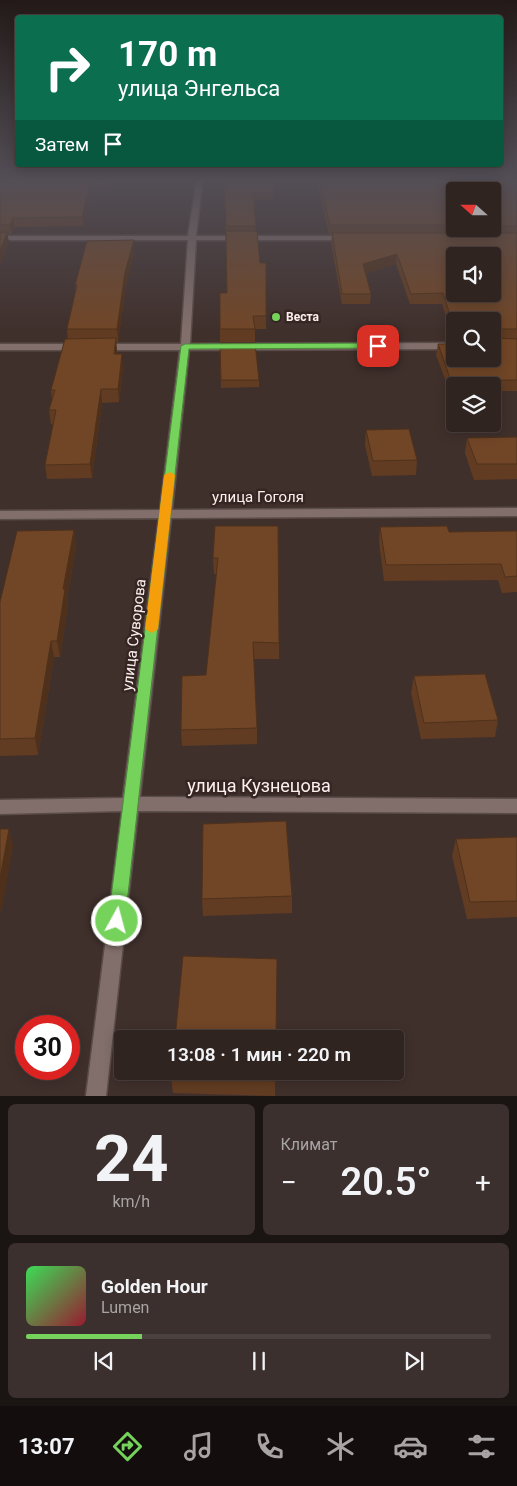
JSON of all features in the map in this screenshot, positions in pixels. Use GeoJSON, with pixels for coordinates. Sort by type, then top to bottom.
{"type":"FeatureCollection","features":[{"type":"Feature","properties":{"kind":"street","name":"улица Суворова"},"geometry":{"type":"LineString","coordinates":[[96,1096],[185,346],[193,229]]}},
{"type":"Feature","properties":{"kind":"street"},"geometry":{"type":"LineString","coordinates":[[0,238],[359,238]]}},
{"type":"Feature","properties":{"kind":"street"},"geometry":{"type":"LineString","coordinates":[[0,347],[446,346]]}},
{"type":"Feature","properties":{"kind":"street","name":"улица Гоголя"},"geometry":{"type":"LineString","coordinates":[[0,514],[517,512]]}},
{"type":"Feature","properties":{"kind":"street","name":"улица Кузнецова"},"geometry":{"type":"LineString","coordinates":[[0,807],[131,804],[517,806]]}},
{"type":"Feature","properties":{"kind":"building"},"geometry":{"type":"Polygon","coordinates":[[[226,231],[257,231],[260,263],[266,263],[266,316],[253,316],[255,329],[220,329],[220,293],[227,293],[226,231]]]}},
{"type":"Feature","properties":{"kind":"building"},"geometry":{"type":"Polygon","coordinates":[[[0,232],[7,233],[0,251],[0,232]]]}},
{"type":"Feature","properties":{"kind":"building"},"geometry":{"type":"Polygon","coordinates":[[[332,233],[446,233],[446,238],[501,238],[501,233],[517,233],[517,329],[501,329],[501,312],[449,312],[443,293],[411,294],[397,254],[363,264],[371,294],[342,294],[332,233]]]}},
{"type":"Feature","properties":{"kind":"building"},"geometry":{"type":"Polygon","coordinates":[[[134,240],[125,272],[117,329],[67,329],[77,285],[75,285],[87,241],[134,240]]]}},
{"type":"Feature","properties":{"kind":"building"},"geometry":{"type":"Polygon","coordinates":[[[116,338],[114,354],[122,354],[118,389],[101,389],[90,464],[45,465],[56,410],[49,410],[55,390],[51,390],[65,339],[116,338]]]}},
{"type":"Feature","properties":{"kind":"building"},"geometry":{"type":"Polygon","coordinates":[[[501,338],[517,339],[517,380],[501,380],[501,377],[450,377],[446,367],[501,367],[501,338]]]}},
{"type":"Feature","properties":{"kind":"building"},"geometry":{"type":"Polygon","coordinates":[[[220,343],[255,343],[259,380],[221,380],[220,343]]]}},
{"type":"Feature","properties":{"kind":"building"},"geometry":{"type":"Polygon","coordinates":[[[438,344],[446,344],[446,367],[438,344]]]}},
{"type":"Feature","properties":{"kind":"building"},"geometry":{"type":"Polygon","coordinates":[[[409,429],[417,460],[373,461],[366,430],[409,429]]]}},
{"type":"Feature","properties":{"kind":"building"},"geometry":{"type":"Polygon","coordinates":[[[517,437],[517,464],[477,464],[467,438],[517,437]]]}},
{"type":"Feature","properties":{"kind":"building"},"geometry":{"type":"Polygon","coordinates":[[[215,526],[278,526],[279,643],[253,642],[257,728],[181,730],[182,676],[206,675],[218,558],[213,558],[215,526]]]}},
{"type":"Feature","properties":{"kind":"building"},"geometry":{"type":"Polygon","coordinates":[[[447,526],[449,532],[517,531],[517,576],[505,577],[501,564],[386,565],[380,527],[447,526]]]}},
{"type":"Feature","properties":{"kind":"building"},"geometry":{"type":"Polygon","coordinates":[[[74,530],[63,589],[65,589],[57,641],[51,641],[35,738],[0,739],[0,602],[17,531],[74,530]]]}},
{"type":"Feature","properties":{"kind":"building"},"geometry":{"type":"Polygon","coordinates":[[[485,674],[498,720],[424,723],[414,676],[485,674]]]}},
{"type":"Feature","properties":{"kind":"building"},"geometry":{"type":"Polygon","coordinates":[[[286,821],[292,896],[202,899],[203,824],[286,821]]]}},
{"type":"Feature","properties":{"kind":"building"},"geometry":{"type":"Polygon","coordinates":[[[0,829],[9,829],[0,878],[0,829]]]}},
{"type":"Feature","properties":{"kind":"building"},"geometry":{"type":"Polygon","coordinates":[[[517,837],[517,901],[470,902],[456,839],[517,837]]]}},
{"type":"Feature","properties":{"kind":"building"},"geometry":{"type":"Polygon","coordinates":[[[183,956],[277,959],[276,1030],[176,1030],[183,956]]]}},
{"type":"Feature","properties":{"kind":"slow traffic"},"geometry":{"type":"LineString","coordinates":[[152,629],[170,475]]}},
{"type":"Feature","properties":{"kind":"place","name":"Веста"},"geometry":{"type":"Point","coordinates":[276,317]}},
{"type":"Feature","properties":{"kind":"route"},"geometry":{"type":"LineString","coordinates":[[117,921],[185,346],[378,346]]}}]}
